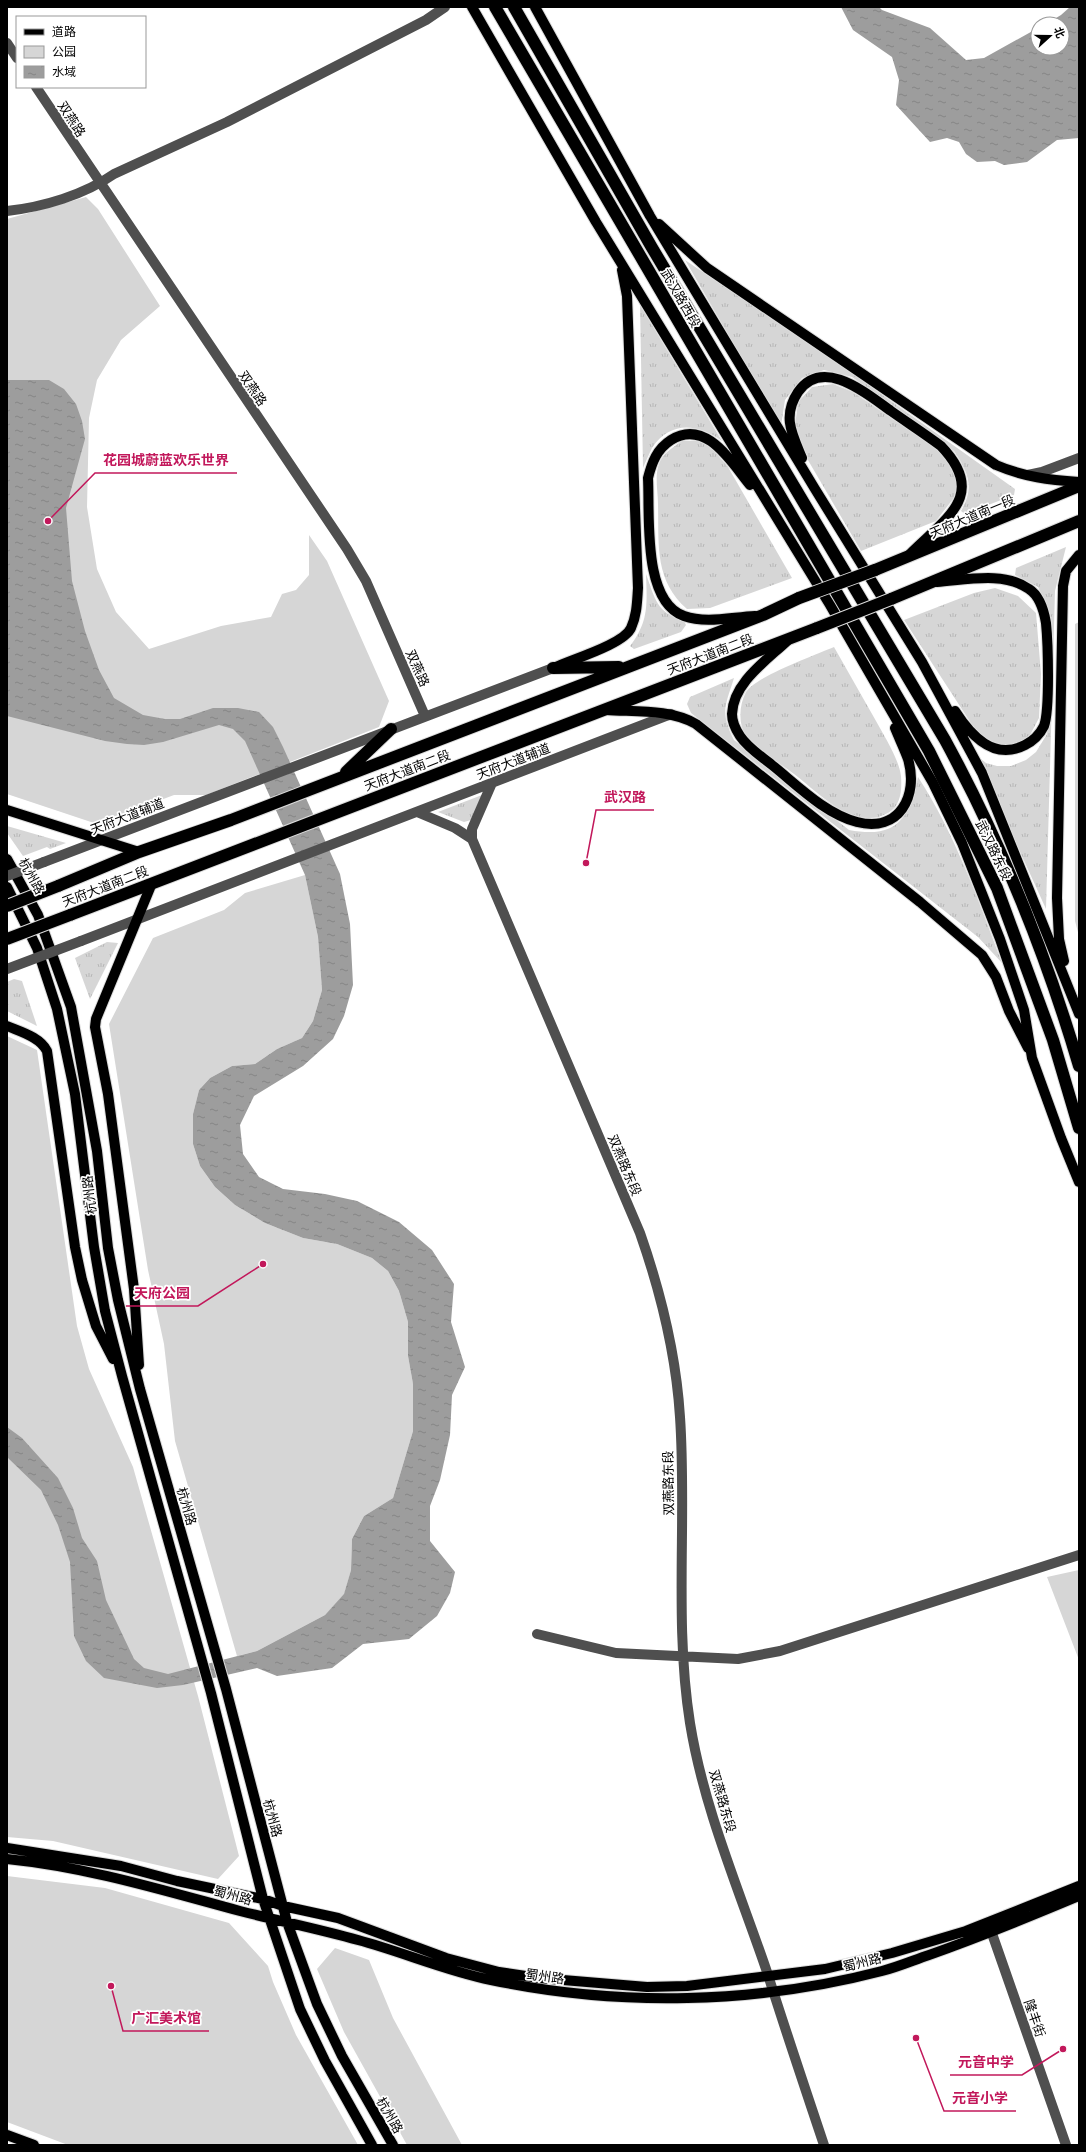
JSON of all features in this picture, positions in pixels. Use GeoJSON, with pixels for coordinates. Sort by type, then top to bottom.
{"type":"FeatureCollection","features":[{"type":"Feature","properties":{"kind":"highway","name":"武汉路西段"},"geometry":{"type":"LineString","coordinates":[[495,7],[843,602]]}},
{"type":"Feature","properties":{"kind":"highway","name":"武汉路西段"},"geometry":{"type":"LineString","coordinates":[[514,7],[652,246],[856,591]]}},
{"type":"Feature","properties":{"kind":"highway","name":"天府大道南一段"},"geometry":{"type":"LineString","coordinates":[[799,598],[906,558],[1079,486]]}},
{"type":"Feature","properties":{"kind":"highway"},"geometry":{"type":"LineString","coordinates":[[931,582],[1079,521]]}},
{"type":"Feature","properties":{"kind":"highway","name":"天府大道南二段"},"geometry":{"type":"LineString","coordinates":[[7,939],[790,639],[931,582]]}},
{"type":"Feature","properties":{"kind":"highway","name":"武汉路东段"},"geometry":{"type":"LineString","coordinates":[[856,591],[945,740],[976,799],[1003,859],[1035,940],[1079,1066]]}},
{"type":"Feature","properties":{"kind":"highway","name":"天府大道南二段"},"geometry":{"type":"LineString","coordinates":[[7,906],[139,852],[231,820],[762,615],[799,598]]}},
{"type":"Feature","properties":{"kind":"highway","name":"武汉路东段"},"geometry":{"type":"LineString","coordinates":[[843,602],[929,751],[997,888],[1053,1040],[1079,1128]]}},
{"type":"Feature","properties":{"kind":"highway"},"geometry":{"type":"LineString","coordinates":[[553,668],[628,666]]}},
{"type":"Feature","properties":{"kind":"highway"},"geometry":{"type":"LineString","coordinates":[[342,776],[391,729]]}},
{"type":"Feature","properties":{"kind":"main road"},"geometry":{"type":"LineString","coordinates":[[472,7],[621,262],[830,605],[933,783],[962,843],[1000,939],[1024,1010],[1032,1058]]}},
{"type":"Feature","properties":{"kind":"main road"},"geometry":{"type":"LineString","coordinates":[[535,7],[650,216],[815,489],[922,662],[959,718],[977,739],[992,748],[1006,752],[1016,750],[1036,738],[1044,726],[1047,710],[1046,623],[1038,596],[1029,588],[1015,582],[991,578],[931,582]]}},
{"type":"Feature","properties":{"kind":"main road"},"geometry":{"type":"LineString","coordinates":[[650,216],[707,268],[996,465],[1044,479],[1079,482]]}},
{"type":"Feature","properties":{"kind":"main road"},"geometry":{"type":"LineString","coordinates":[[553,668],[620,639],[631,629],[637,612],[638,588],[633,426],[627,296],[621,262]]}},
{"type":"Feature","properties":{"kind":"main road"},"geometry":{"type":"LineString","coordinates":[[815,489],[793,436],[789,420],[793,400],[803,386],[819,378],[832,378],[852,384],[941,446],[951,456],[960,471],[963,491],[958,503],[906,558]]}},
{"type":"Feature","properties":{"kind":"main road"},"geometry":{"type":"LineString","coordinates":[[762,615],[716,619],[692,618],[683,616],[675,611],[661,596],[652,570],[648,478],[651,465],[663,446],[672,439],[682,434],[694,433],[706,437],[717,445],[774,513]]}},
{"type":"Feature","properties":{"kind":"main road"},"geometry":{"type":"LineString","coordinates":[[1070,990],[1059,939],[1058,919],[1063,594],[1066,571],[1079,555]]}},
{"type":"Feature","properties":{"kind":"main road"},"geometry":{"type":"LineString","coordinates":[[790,639],[741,687],[735,700],[732,714],[735,726],[740,736],[751,748],[810,796],[840,816],[870,824],[884,822],[894,818],[904,807],[909,796],[908,760],[882,694]]}},
{"type":"Feature","properties":{"kind":"main road"},"geometry":{"type":"LineString","coordinates":[[922,662],[982,773],[1079,1014]]}},
{"type":"Feature","properties":{"kind":"main road"},"geometry":{"type":"LineString","coordinates":[[604,710],[671,714],[696,724],[920,902],[982,955],[996,977],[1009,1012],[1032,1058],[1061,1138],[1079,1182]]}},
{"type":"Feature","properties":{"kind":"main road"},"geometry":{"type":"LineString","coordinates":[[7,810],[139,852]]}},
{"type":"Feature","properties":{"kind":"main road","name":"杭州路"},"geometry":{"type":"LineString","coordinates":[[7,859],[38,915],[71,1007],[97,1150],[111,1262],[140,1389],[226,1689],[287,1922],[317,2004],[342,2056],[393,2145]]}},
{"type":"Feature","properties":{"kind":"main road"},"geometry":{"type":"LineString","coordinates":[[140,1389],[134,1290],[108,1094],[95,1027],[96,1019],[152,883]]}},
{"type":"Feature","properties":{"kind":"main road","name":"杭州路"},"geometry":{"type":"LineString","coordinates":[[7,887],[25,921],[46,975],[66,1048],[74,1094],[99,1280],[122,1376],[211,1693],[263,1899],[300,2009],[325,2061],[372,2145]]}},
{"type":"Feature","properties":{"kind":"main road"},"geometry":{"type":"LineString","coordinates":[[7,1026],[38,1041],[47,1051],[75,1247],[82,1280],[96,1326],[122,1376]]}},
{"type":"Feature","properties":{"kind":"main road","name":"蜀州路"},"geometry":{"type":"LineString","coordinates":[[7,1848],[121,1866],[177,1881],[263,1899],[283,1906],[338,1918],[446,1958],[499,1972],[539,1978],[647,1987],[687,1986],[825,1969],[885,1955],[990,1928],[1079,1886]]}},
{"type":"Feature","properties":{"kind":"main road","name":"蜀州路"},"geometry":{"type":"LineString","coordinates":[[7,1859],[106,1874],[269,1918],[357,1939],[488,1980],[594,1995],[652,1998],[772,1991],[834,1982],[885,1970],[990,1928],[1079,1896]]}},
{"type":"Feature","properties":{"kind":"main road"},"geometry":{"type":"LineString","coordinates":[[7,2135],[33,2145]]}},
{"type":"Feature","properties":{"kind":"street"},"geometry":{"type":"LineString","coordinates":[[7,211],[24,209],[72,195],[99,184],[114,174],[234,118],[426,20],[445,7]]}},
{"type":"Feature","properties":{"kind":"street"},"geometry":{"type":"LineString","coordinates":[[7,43],[16,56]]}},
{"type":"Feature","properties":{"kind":"street","name":"双燕路"},"geometry":{"type":"LineString","coordinates":[[37,88],[99,184],[347,549],[366,581],[425,716]]}},
{"type":"Feature","properties":{"kind":"street"},"geometry":{"type":"LineString","coordinates":[[1027,475],[1042,472],[1079,458]]}},
{"type":"Feature","properties":{"kind":"street"},"geometry":{"type":"LineString","coordinates":[[391,729],[553,668]]}},
{"type":"Feature","properties":{"kind":"street","name":"天府大道辅道"},"geometry":{"type":"LineString","coordinates":[[138,919],[671,714]]}},
{"type":"Feature","properties":{"kind":"street","name":"天府大道辅道"},"geometry":{"type":"LineString","coordinates":[[7,876],[391,729]]}},
{"type":"Feature","properties":{"kind":"street"},"geometry":{"type":"LineString","coordinates":[[472,839],[472,829],[492,783]]}},
{"type":"Feature","properties":{"kind":"street"},"geometry":{"type":"LineString","coordinates":[[417,812],[455,828],[472,839]]}},
{"type":"Feature","properties":{"kind":"street","name":"双燕路东段"},"geometry":{"type":"LineString","coordinates":[[472,839],[640,1233],[656,1278],[669,1333],[680,1418],[683,1657],[690,1723],[707,1796],[824,2145]]}},
{"type":"Feature","properties":{"kind":"street"},"geometry":{"type":"LineString","coordinates":[[7,969],[138,919]]}},
{"type":"Feature","properties":{"kind":"street"},"geometry":{"type":"LineString","coordinates":[[537,1634],[616,1653],[738,1659],[780,1651],[1079,1555]]}},
{"type":"Feature","properties":{"kind":"street","name":"隆丰街"},"geometry":{"type":"LineString","coordinates":[[990,1928],[1066,2145]]}},
{"type":"Feature","properties":{"kind":"green space"},"geometry":{"type":"Polygon","coordinates":[[[86,197],[98,209],[160,306],[121,340],[97,380],[89,418],[87,507],[97,569],[116,612],[149,649],[221,626],[271,617],[282,594],[296,590],[309,575],[309,535],[327,561],[389,701],[379,727],[206,795],[174,795],[97,824],[7,794],[7,219],[86,197]]]}},
{"type":"Feature","properties":{"kind":"green space"},"geometry":{"type":"Polygon","coordinates":[[[685,260],[829,357],[1015,489],[1014,495],[965,514],[961,511],[968,494],[968,480],[963,466],[954,451],[852,377],[824,370],[802,378],[785,400],[781,426],[685,260]]]}},
{"type":"Feature","properties":{"kind":"green space"},"geometry":{"type":"Polygon","coordinates":[[[640,305],[722,441],[713,435],[694,428],[676,429],[659,439],[652,448],[643,468],[640,305]]]}},
{"type":"Feature","properties":{"kind":"green space"},"geometry":{"type":"Polygon","coordinates":[[[833,384],[853,392],[944,454],[955,473],[957,490],[953,499],[936,521],[861,551],[805,455],[795,426],[798,402],[812,387],[833,384]]]}},
{"type":"Feature","properties":{"kind":"green space"},"geometry":{"type":"Polygon","coordinates":[[[682,441],[700,441],[709,445],[728,467],[792,578],[710,608],[687,609],[676,598],[669,586],[660,561],[657,476],[659,462],[667,452],[682,441]]]}},
{"type":"Feature","properties":{"kind":"green space"},"geometry":{"type":"Polygon","coordinates":[[[1066,547],[1055,591],[1046,909],[976,755],[986,763],[997,766],[1011,766],[1026,760],[1036,752],[1047,734],[1051,626],[1048,608],[1038,587],[1015,575],[1016,568],[1066,547]]]}},
{"type":"Feature","properties":{"kind":"green space"},"geometry":{"type":"Polygon","coordinates":[[[646,574],[658,604],[668,614],[684,621],[686,625],[681,632],[634,649],[630,646],[641,628],[646,612],[646,574]]]}},
{"type":"Feature","properties":{"kind":"green space"},"geometry":{"type":"Polygon","coordinates":[[[995,588],[1018,596],[1036,613],[1041,674],[1039,718],[1029,737],[1013,746],[996,744],[978,734],[904,620],[974,593],[995,588]]]}},
{"type":"Feature","properties":{"kind":"green space"},"geometry":{"type":"Polygon","coordinates":[[[1079,622],[1079,936],[1075,921],[1075,624],[1079,622]]]}},
{"type":"Feature","properties":{"kind":"green space"},"geometry":{"type":"Polygon","coordinates":[[[834,647],[887,741],[900,769],[900,797],[896,806],[888,813],[875,818],[862,818],[838,808],[768,756],[750,741],[743,731],[740,714],[742,703],[746,692],[752,686],[773,673],[834,647]]]}},
{"type":"Feature","properties":{"kind":"green space"},"geometry":{"type":"Polygon","coordinates":[[[734,678],[726,703],[725,716],[734,740],[849,830],[865,832],[879,831],[890,828],[898,823],[905,815],[910,804],[918,777],[955,844],[975,891],[1002,963],[978,937],[691,713],[687,704],[690,697],[734,678]]]}},
{"type":"Feature","properties":{"kind":"green space"},"geometry":{"type":"Polygon","coordinates":[[[482,795],[471,820],[464,822],[438,812],[482,795]]]}},
{"type":"Feature","properties":{"kind":"green space"},"geometry":{"type":"Polygon","coordinates":[[[7,826],[66,843],[50,849],[47,847],[23,856],[7,833],[7,826]]]}},
{"type":"Feature","properties":{"kind":"green space"},"geometry":{"type":"Polygon","coordinates":[[[305,875],[318,937],[322,990],[313,1021],[302,1038],[277,1049],[255,1064],[232,1066],[210,1078],[199,1090],[193,1114],[193,1144],[200,1166],[215,1187],[235,1205],[265,1223],[303,1238],[337,1244],[372,1258],[388,1271],[399,1291],[408,1322],[408,1356],[413,1384],[413,1431],[393,1498],[364,1516],[352,1539],[351,1570],[344,1595],[325,1615],[257,1651],[237,1656],[175,1441],[164,1344],[148,1270],[109,1024],[153,938],[224,910],[245,893],[305,875]]]}},
{"type":"Feature","properties":{"kind":"green space"},"geometry":{"type":"Polygon","coordinates":[[[107,942],[118,943],[90,999],[75,958],[107,942]]]}},
{"type":"Feature","properties":{"kind":"green space"},"geometry":{"type":"Polygon","coordinates":[[[14,979],[22,981],[37,1026],[7,1011],[7,982],[14,979]]]}},
{"type":"Feature","properties":{"kind":"green space"},"geometry":{"type":"Polygon","coordinates":[[[7,1036],[37,1050],[77,1326],[89,1369],[133,1467],[198,1696],[239,1856],[218,1879],[53,1841],[7,1837],[7,1036]]]}},
{"type":"Feature","properties":{"kind":"green space"},"geometry":{"type":"Polygon","coordinates":[[[1079,1570],[1079,1660],[1047,1577],[1079,1570]]]}},
{"type":"Feature","properties":{"kind":"green space"},"geometry":{"type":"Polygon","coordinates":[[[7,1876],[105,1888],[229,1923],[268,1966],[273,1982],[296,2035],[358,2145],[68,2145],[7,2122],[7,1876]]]}},
{"type":"Feature","properties":{"kind":"green space"},"geometry":{"type":"Polygon","coordinates":[[[335,1948],[369,1960],[393,2018],[462,2145],[407,2145],[344,2032],[317,1969],[335,1948]]]}},
{"type":"Feature","properties":{"kind":"water"},"geometry":{"type":"Polygon","coordinates":[[[841,7],[879,7],[882,10],[930,28],[966,60],[984,58],[1030,32],[1030,56],[1070,56],[1070,16],[1059,16],[1070,7],[1079,7],[1079,138],[1057,140],[1027,162],[1004,165],[995,161],[977,162],[966,154],[959,142],[947,138],[930,142],[896,105],[899,80],[892,57],[853,30],[841,7]]]}},
{"type":"Feature","properties":{"kind":"water"},"geometry":{"type":"Polygon","coordinates":[[[7,380],[49,380],[64,389],[76,404],[82,421],[85,439],[66,508],[72,581],[85,631],[99,670],[114,698],[143,715],[165,719],[180,719],[213,708],[238,708],[259,712],[273,727],[283,747],[340,874],[350,924],[353,985],[344,1016],[333,1039],[303,1066],[254,1096],[240,1125],[243,1154],[259,1177],[283,1189],[325,1194],[357,1201],[399,1222],[432,1250],[454,1284],[451,1322],[465,1367],[452,1395],[450,1435],[440,1480],[430,1506],[430,1541],[455,1572],[450,1593],[437,1616],[409,1639],[363,1644],[332,1668],[277,1676],[257,1668],[183,1685],[157,1688],[104,1678],[86,1661],[74,1636],[70,1562],[58,1525],[41,1490],[7,1457],[7,1427],[22,1438],[58,1478],[73,1508],[82,1538],[97,1561],[106,1600],[134,1659],[144,1668],[168,1674],[257,1651],[325,1615],[344,1594],[351,1570],[352,1539],[364,1516],[393,1498],[413,1431],[413,1384],[408,1356],[408,1322],[399,1291],[388,1271],[372,1258],[337,1244],[303,1238],[265,1223],[235,1205],[215,1187],[200,1166],[193,1144],[193,1114],[199,1090],[210,1078],[232,1066],[255,1064],[277,1049],[302,1038],[313,1021],[322,990],[318,937],[305,875],[245,741],[233,729],[219,725],[163,742],[144,745],[127,744],[105,741],[7,716],[7,380]]]}},
{"type":"Feature","properties":{"kind":"place","name":"花园城蔚蓝欢乐世界"},"geometry":{"type":"Point","coordinates":[48,521]}},
{"type":"Feature","properties":{"kind":"place","name":"武汉路"},"geometry":{"type":"Point","coordinates":[586,863]}},
{"type":"Feature","properties":{"kind":"place","name":"天府公园"},"geometry":{"type":"Point","coordinates":[263,1264]}},
{"type":"Feature","properties":{"kind":"place","name":"广汇美术馆"},"geometry":{"type":"Point","coordinates":[111,1986]}},
{"type":"Feature","properties":{"kind":"place","name":"元音小学"},"geometry":{"type":"Point","coordinates":[916,2038]}},
{"type":"Feature","properties":{"kind":"place","name":"元音中学"},"geometry":{"type":"Point","coordinates":[1063,2049]}}]}
